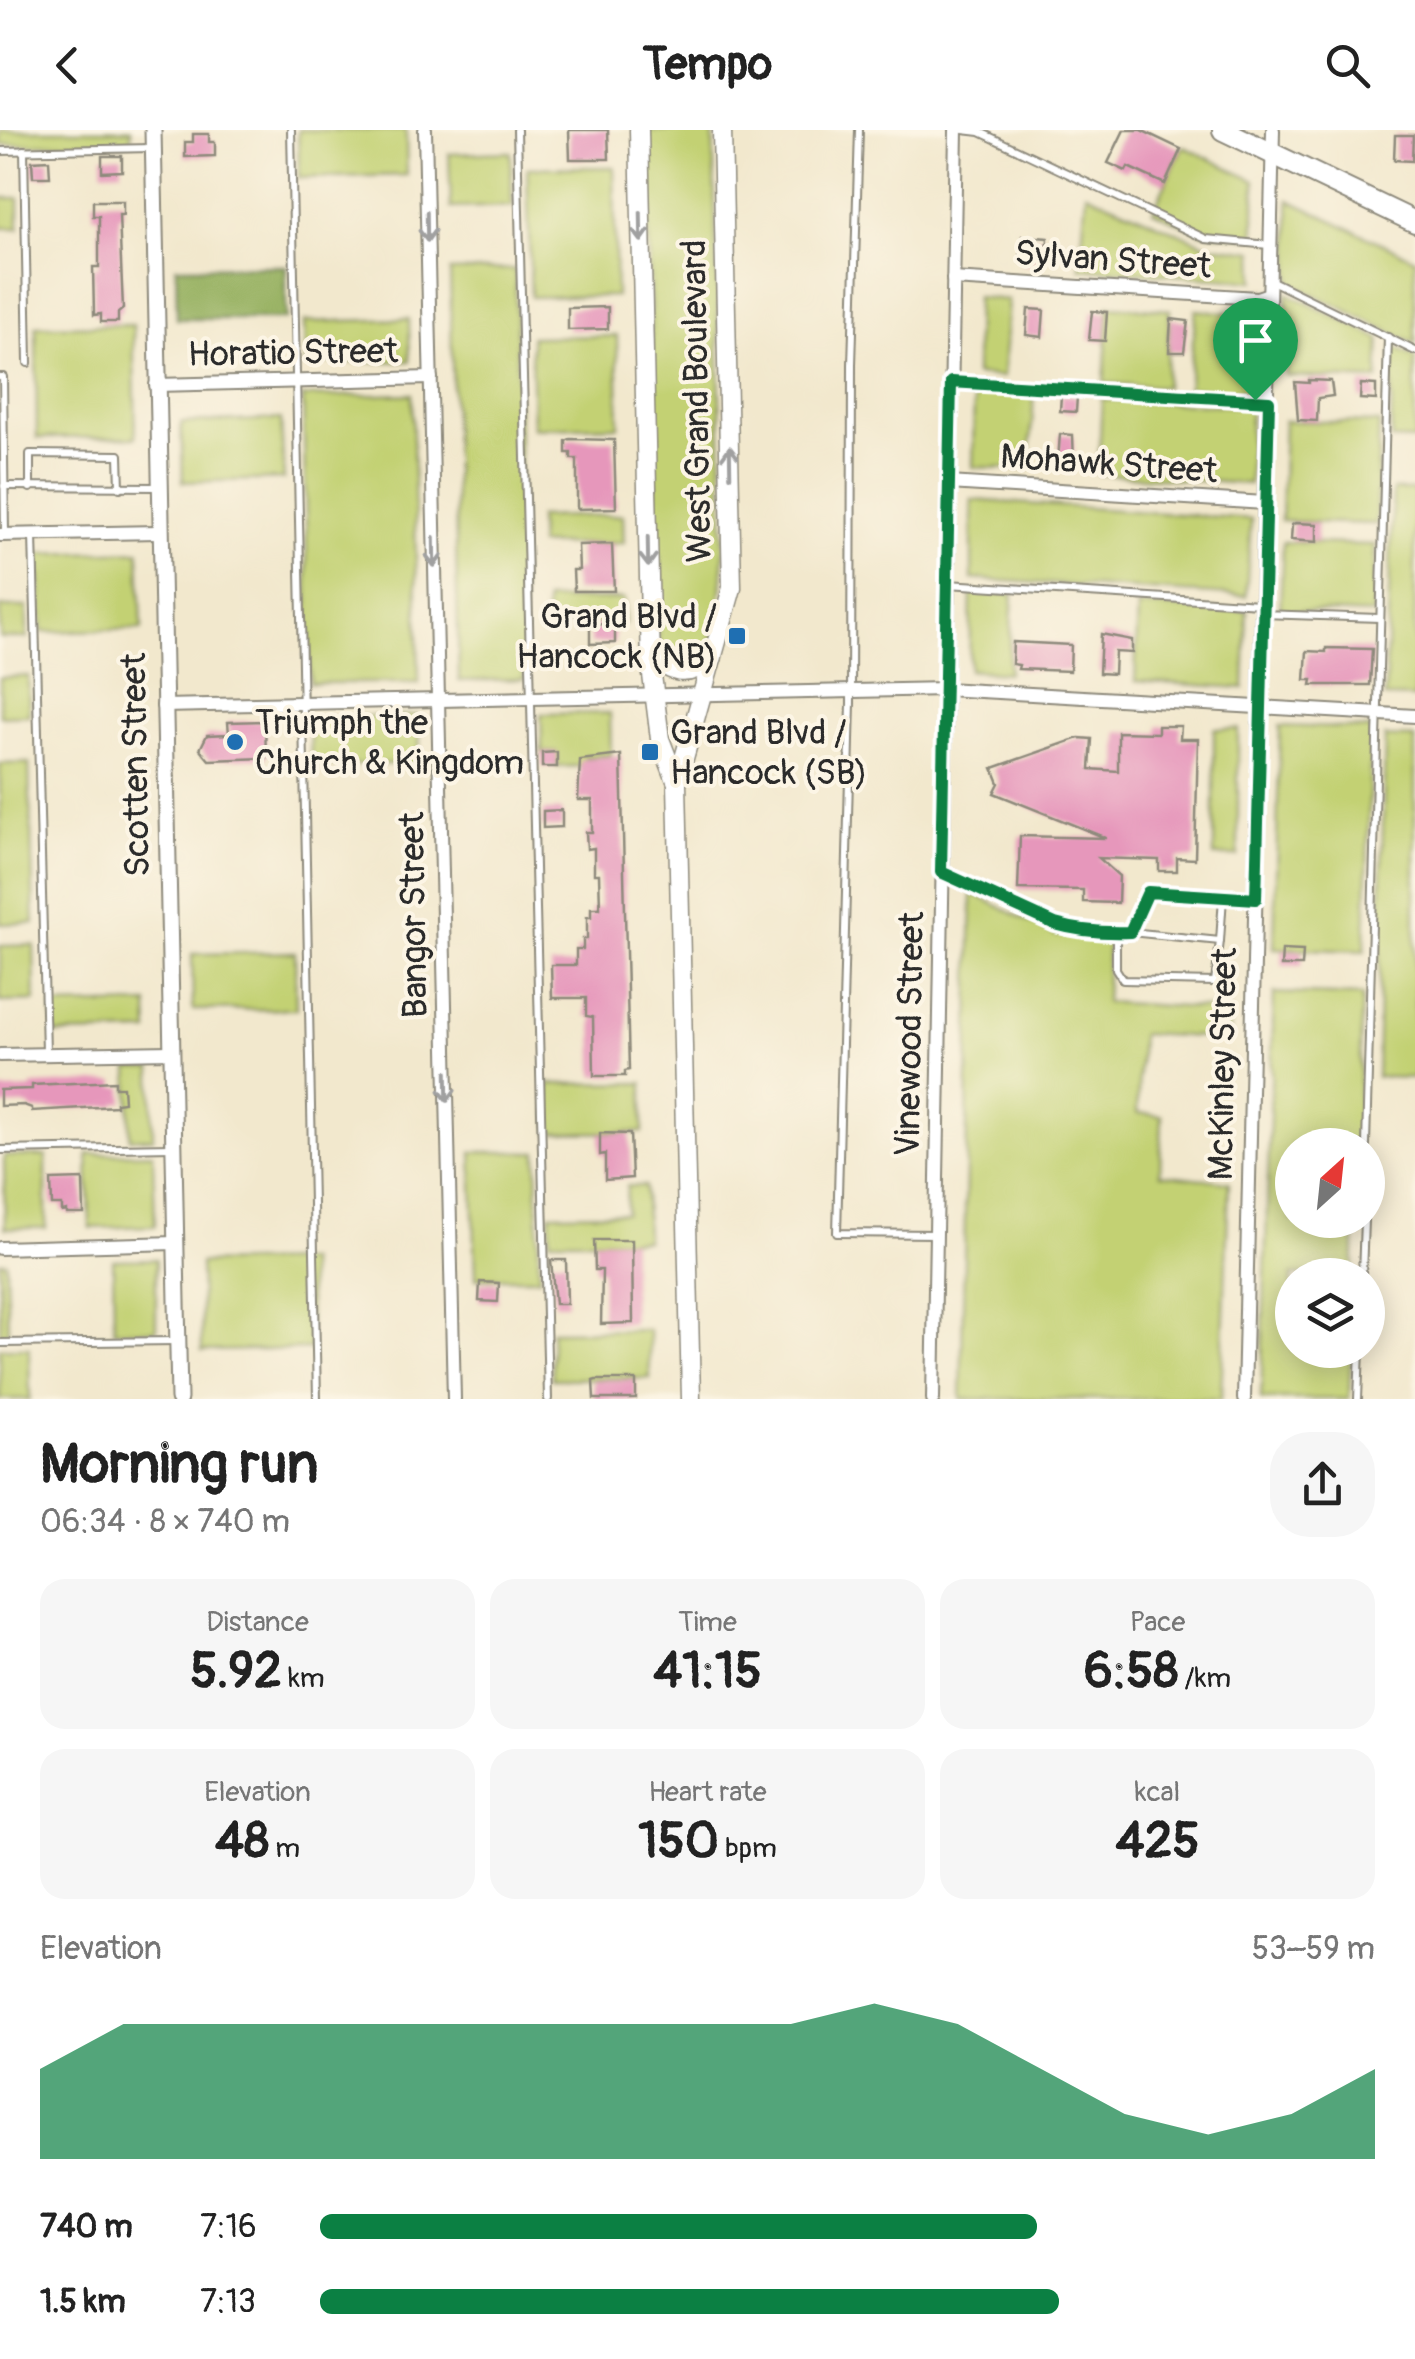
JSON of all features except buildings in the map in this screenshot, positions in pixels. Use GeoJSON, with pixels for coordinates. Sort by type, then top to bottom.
{"type":"FeatureCollection","features":[{"type":"Feature","properties":{"kind":"main road","name":"West Grand Boulevard"},"geometry":{"type":"LineString","coordinates":[[639,130],[650,636],[660,738],[677,783]]}},
{"type":"Feature","properties":{"kind":"main road","name":"West Grand Boulevard"},"geometry":{"type":"LineString","coordinates":[[691,1399],[677,783],[730,604],[733,571],[722,130]]}},
{"type":"Feature","properties":{"kind":"main road"},"geometry":{"type":"LineString","coordinates":[[1223,130],[1415,222]]}},
{"type":"Feature","properties":{"kind":"main road"},"geometry":{"type":"LineString","coordinates":[[650,636],[660,665],[671,671],[700,669],[715,654]]}},
{"type":"Feature","properties":{"kind":"street","name":"Scotten Street"},"geometry":{"type":"LineString","coordinates":[[152,130],[179,1399]]}},
{"type":"Feature","properties":{"kind":"street","name":"Bangor Street"},"geometry":{"type":"LineString","coordinates":[[425,130],[454,1399]]}},
{"type":"Feature","properties":{"kind":"street","name":"Vinewood Street"},"geometry":{"type":"LineString","coordinates":[[933,1399],[959,130]]}},
{"type":"Feature","properties":{"kind":"street","name":"McKinley Street"},"geometry":{"type":"LineString","coordinates":[[1244,1399],[1273,130]]}},
{"type":"Feature","properties":{"kind":"street","name":"Sylvan Street"},"geometry":{"type":"LineString","coordinates":[[953,279],[1257,298],[1269,294]]}},
{"type":"Feature","properties":{"kind":"street","name":"Horatio Street"},"geometry":{"type":"LineString","coordinates":[[156,385],[430,378]]}},
{"type":"Feature","properties":{"kind":"street","name":"Mohawk Street"},"geometry":{"type":"LineString","coordinates":[[949,484],[1264,503]]}},
{"type":"Feature","properties":{"kind":"street"},"geometry":{"type":"LineString","coordinates":[[3,535],[160,532]]}},
{"type":"Feature","properties":{"kind":"street"},"geometry":{"type":"LineString","coordinates":[[163,706],[945,689],[1415,716]]}},
{"type":"Feature","properties":{"kind":"street"},"geometry":{"type":"LineString","coordinates":[[0,1054],[171,1052]]}},
{"type":"Feature","properties":{"kind":"street"},"geometry":{"type":"LineString","coordinates":[[0,1248],[175,1244]]}},
{"type":"Feature","properties":{"kind":"lane"},"geometry":{"type":"LineString","coordinates":[[291,130],[317,1399]]}},
{"type":"Feature","properties":{"kind":"lane"},"geometry":{"type":"LineString","coordinates":[[518,130],[548,1399]]}},
{"type":"Feature","properties":{"kind":"lane"},"geometry":{"type":"LineString","coordinates":[[859,130],[838,1234],[936,1234]]}},
{"type":"Feature","properties":{"kind":"lane"},"geometry":{"type":"LineString","coordinates":[[959,130],[980,132],[1206,239],[1270,246]]}},
{"type":"Feature","properties":{"kind":"lane"},"geometry":{"type":"LineString","coordinates":[[0,151],[152,148]]}},
{"type":"Feature","properties":{"kind":"lane"},"geometry":{"type":"LineString","coordinates":[[24,150],[28,363]]}},
{"type":"Feature","properties":{"kind":"lane"},"geometry":{"type":"LineString","coordinates":[[1269,279],[1415,350]]}},
{"type":"Feature","properties":{"kind":"lane"},"geometry":{"type":"LineString","coordinates":[[1366,1128],[1388,337]]}},
{"type":"Feature","properties":{"kind":"lane"},"geometry":{"type":"LineString","coordinates":[[0,377],[3,535]]}},
{"type":"Feature","properties":{"kind":"lane"},"geometry":{"type":"LineString","coordinates":[[951,382],[1269,401]]}},
{"type":"Feature","properties":{"kind":"lane"},"geometry":{"type":"LineString","coordinates":[[30,488],[30,454],[119,455],[120,488]]}},
{"type":"Feature","properties":{"kind":"lane"},"geometry":{"type":"LineString","coordinates":[[4,486],[158,487]]}},
{"type":"Feature","properties":{"kind":"lane"},"geometry":{"type":"LineString","coordinates":[[33,535],[46,1054]]}},
{"type":"Feature","properties":{"kind":"lane"},"geometry":{"type":"LineString","coordinates":[[947,584],[1379,618]]}},
{"type":"Feature","properties":{"kind":"lane"},"geometry":{"type":"LineString","coordinates":[[941,872],[1071,929],[1220,940]]}},
{"type":"Feature","properties":{"kind":"lane"},"geometry":{"type":"LineString","coordinates":[[1130,932],[1148,892],[1256,899]]}},
{"type":"Feature","properties":{"kind":"lane"},"geometry":{"type":"LineString","coordinates":[[1116,933],[1116,969],[1123,980],[1215,982],[1223,897]]}},
{"type":"Feature","properties":{"kind":"lane"},"geometry":{"type":"LineString","coordinates":[[0,1150],[173,1147]]}},
{"type":"Feature","properties":{"kind":"lane"},"geometry":{"type":"LineString","coordinates":[[0,1343],[178,1341]]}},
{"type":"Feature","properties":{"kind":"lane"},"geometry":{"type":"LineString","coordinates":[[1358,1399],[1359,1368]]}},
{"type":"Feature","properties":{"kind":"green space"},"geometry":{"type":"Polygon","coordinates":[[[0,130],[131,130],[131,142],[0,145],[0,130]]]}},
{"type":"Feature","properties":{"kind":"green space"},"geometry":{"type":"Polygon","coordinates":[[[298,130],[406,130],[407,175],[299,178],[298,130]]]}},
{"type":"Feature","properties":{"kind":"green space"},"geometry":{"type":"Polygon","coordinates":[[[646,130],[713,130],[724,553],[713,634],[706,652],[694,662],[679,663],[659,652],[646,130]]]}},
{"type":"Feature","properties":{"kind":"green space"},"geometry":{"type":"Polygon","coordinates":[[[1183,146],[1255,181],[1255,238],[1201,233],[1153,211],[1183,146]]]}},
{"type":"Feature","properties":{"kind":"green space"},"geometry":{"type":"Polygon","coordinates":[[[511,152],[512,206],[451,208],[449,154],[511,152]]]}},
{"type":"Feature","properties":{"kind":"green space"},"geometry":{"type":"Polygon","coordinates":[[[614,167],[616,296],[531,297],[527,168],[614,167]]]}},
{"type":"Feature","properties":{"kind":"green space"},"geometry":{"type":"Polygon","coordinates":[[[1086,193],[1207,245],[1254,251],[1255,281],[1080,268],[1086,193]]]}},
{"type":"Feature","properties":{"kind":"green space"},"geometry":{"type":"Polygon","coordinates":[[[0,198],[19,198],[19,228],[0,228],[0,198]]]}},
{"type":"Feature","properties":{"kind":"green space"},"geometry":{"type":"Polygon","coordinates":[[[1289,200],[1415,259],[1415,344],[1291,283],[1289,200]]]}},
{"type":"Feature","properties":{"kind":"green space"},"geometry":{"type":"Polygon","coordinates":[[[286,266],[286,319],[177,319],[176,267],[286,266]]]}},
{"type":"Feature","properties":{"kind":"green space"},"geometry":{"type":"Polygon","coordinates":[[[515,269],[524,679],[459,681],[450,271],[515,269]]]}},
{"type":"Feature","properties":{"kind":"green space"},"geometry":{"type":"Polygon","coordinates":[[[1287,293],[1380,339],[1378,380],[1286,376],[1287,293]]]}},
{"type":"Feature","properties":{"kind":"green space"},"geometry":{"type":"Polygon","coordinates":[[[976,297],[1008,300],[1003,377],[975,375],[976,297]]]}},
{"type":"Feature","properties":{"kind":"green space"},"geometry":{"type":"Polygon","coordinates":[[[1109,306],[1170,310],[1165,387],[1104,383],[1109,306]]]}},
{"type":"Feature","properties":{"kind":"green space"},"geometry":{"type":"Polygon","coordinates":[[[1196,310],[1254,315],[1252,392],[1188,388],[1196,310]]]}},
{"type":"Feature","properties":{"kind":"green space"},"geometry":{"type":"Polygon","coordinates":[[[409,319],[410,361],[305,363],[304,322],[409,319]]]}},
{"type":"Feature","properties":{"kind":"green space"},"geometry":{"type":"Polygon","coordinates":[[[133,325],[136,437],[37,438],[36,326],[133,325]]]}},
{"type":"Feature","properties":{"kind":"green space"},"geometry":{"type":"Polygon","coordinates":[[[617,336],[619,426],[533,428],[531,337],[617,336]]]}},
{"type":"Feature","properties":{"kind":"green space"},"geometry":{"type":"Polygon","coordinates":[[[1393,347],[1415,357],[1415,440],[1391,439],[1393,347]]]}},
{"type":"Feature","properties":{"kind":"green space"},"geometry":{"type":"Polygon","coordinates":[[[974,390],[1034,394],[1029,469],[973,467],[974,390]]]}},
{"type":"Feature","properties":{"kind":"green space"},"geometry":{"type":"Polygon","coordinates":[[[412,394],[419,683],[310,683],[303,397],[412,394]]]}},
{"type":"Feature","properties":{"kind":"green space"},"geometry":{"type":"Polygon","coordinates":[[[1102,399],[1250,407],[1249,484],[1098,474],[1102,399]]]}},
{"type":"Feature","properties":{"kind":"green space"},"geometry":{"type":"Polygon","coordinates":[[[281,419],[284,479],[183,482],[181,423],[281,419]]]}},
{"type":"Feature","properties":{"kind":"green space"},"geometry":{"type":"Polygon","coordinates":[[[1284,421],[1379,423],[1376,524],[1281,521],[1284,421]]]}},
{"type":"Feature","properties":{"kind":"green space"},"geometry":{"type":"Polygon","coordinates":[[[1393,490],[1415,490],[1415,698],[1385,697],[1393,490]]]}},
{"type":"Feature","properties":{"kind":"green space"},"geometry":{"type":"Polygon","coordinates":[[[972,500],[1251,519],[1246,596],[972,579],[972,500]]]}},
{"type":"Feature","properties":{"kind":"green space"},"geometry":{"type":"Polygon","coordinates":[[[623,515],[624,543],[539,545],[538,517],[623,515]]]}},
{"type":"Feature","properties":{"kind":"green space"},"geometry":{"type":"Polygon","coordinates":[[[1283,542],[1375,545],[1373,614],[1280,610],[1283,542]]]}},
{"type":"Feature","properties":{"kind":"green space"},"geometry":{"type":"Polygon","coordinates":[[[139,551],[142,629],[42,632],[39,554],[139,551]]]}},
{"type":"Feature","properties":{"kind":"green space"},"geometry":{"type":"Polygon","coordinates":[[[971,592],[1013,594],[1008,673],[969,670],[971,592]]]}},
{"type":"Feature","properties":{"kind":"green space"},"geometry":{"type":"Polygon","coordinates":[[[624,599],[625,624],[546,625],[546,600],[624,599]]]}},
{"type":"Feature","properties":{"kind":"green space"},"geometry":{"type":"Polygon","coordinates":[[[1138,606],[1247,611],[1244,688],[1135,681],[1138,606]]]}},
{"type":"Feature","properties":{"kind":"green space"},"geometry":{"type":"Polygon","coordinates":[[[0,607],[27,607],[27,638],[0,638],[0,607]]]}},
{"type":"Feature","properties":{"kind":"green space"},"geometry":{"type":"Polygon","coordinates":[[[28,676],[29,715],[0,716],[0,678],[28,676]]]}},
{"type":"Feature","properties":{"kind":"green space"},"geometry":{"type":"Polygon","coordinates":[[[610,713],[611,755],[586,757],[581,766],[557,767],[556,752],[542,753],[541,714],[610,713]]]}},
{"type":"Feature","properties":{"kind":"green space"},"geometry":{"type":"Polygon","coordinates":[[[419,715],[420,763],[311,766],[310,718],[419,715]]]}},
{"type":"Feature","properties":{"kind":"green space"},"geometry":{"type":"Polygon","coordinates":[[[1280,726],[1371,729],[1365,951],[1274,948],[1280,726]]]}},
{"type":"Feature","properties":{"kind":"green space"},"geometry":{"type":"Polygon","coordinates":[[[1214,729],[1238,729],[1238,856],[1214,856],[1214,729]]]}},
{"type":"Feature","properties":{"kind":"green space"},"geometry":{"type":"Polygon","coordinates":[[[1385,737],[1415,738],[1415,1078],[1377,1077],[1385,737]]]}},
{"type":"Feature","properties":{"kind":"green space"},"geometry":{"type":"Polygon","coordinates":[[[29,763],[34,923],[0,924],[0,764],[29,763]]]}},
{"type":"Feature","properties":{"kind":"green space"},"geometry":{"type":"Polygon","coordinates":[[[972,893],[1056,935],[1108,937],[1105,1002],[1230,1010],[1228,1038],[1141,1034],[1137,1113],[1162,1116],[1160,1174],[1229,1182],[1221,1399],[961,1399],[972,893]]]}},
{"type":"Feature","properties":{"kind":"green space"},"geometry":{"type":"Polygon","coordinates":[[[34,945],[35,1001],[0,1002],[0,946],[34,945]]]}},
{"type":"Feature","properties":{"kind":"green space"},"geometry":{"type":"Polygon","coordinates":[[[295,952],[296,1009],[193,1010],[192,954],[295,952]]]}},
{"type":"Feature","properties":{"kind":"green space"},"geometry":{"type":"Polygon","coordinates":[[[1274,993],[1362,996],[1358,1128],[1275,1128],[1275,1238],[1354,1238],[1354,1258],[1275,1258],[1275,1368],[1350,1368],[1349,1399],[1261,1399],[1274,993]]]}},
{"type":"Feature","properties":{"kind":"green space"},"geometry":{"type":"Polygon","coordinates":[[[148,1004],[149,1032],[54,1034],[53,1006],[148,1004]]]}},
{"type":"Feature","properties":{"kind":"green space"},"geometry":{"type":"Polygon","coordinates":[[[129,1068],[152,1068],[153,1138],[130,1139],[129,1068]]]}},
{"type":"Feature","properties":{"kind":"green space"},"geometry":{"type":"Polygon","coordinates":[[[643,1083],[643,1132],[549,1133],[548,1084],[643,1083]]]}},
{"type":"Feature","properties":{"kind":"green space"},"geometry":{"type":"Polygon","coordinates":[[[472,1152],[537,1152],[539,1278],[476,1278],[472,1152]]]}},
{"type":"Feature","properties":{"kind":"green space"},"geometry":{"type":"Polygon","coordinates":[[[153,1153],[155,1226],[90,1228],[88,1154],[153,1153]]]}},
{"type":"Feature","properties":{"kind":"green space"},"geometry":{"type":"Polygon","coordinates":[[[4,1156],[46,1156],[46,1228],[5,1228],[4,1156]]]}},
{"type":"Feature","properties":{"kind":"green space"},"geometry":{"type":"Polygon","coordinates":[[[627,1186],[645,1186],[646,1240],[550,1240],[550,1214],[626,1213],[627,1186]]]}},
{"type":"Feature","properties":{"kind":"green space"},"geometry":{"type":"Polygon","coordinates":[[[156,1259],[156,1330],[114,1331],[113,1260],[156,1259]]]}},
{"type":"Feature","properties":{"kind":"green space"},"geometry":{"type":"Polygon","coordinates":[[[308,1261],[310,1349],[202,1351],[200,1263],[308,1261]]]}},
{"type":"Feature","properties":{"kind":"green space"},"geometry":{"type":"Polygon","coordinates":[[[0,1262],[6,1262],[8,1334],[0,1334],[0,1262]]]}},
{"type":"Feature","properties":{"kind":"green space"},"geometry":{"type":"Polygon","coordinates":[[[649,1330],[650,1378],[552,1379],[551,1331],[649,1330]]]}},
{"type":"Feature","properties":{"kind":"green space"},"geometry":{"type":"Polygon","coordinates":[[[0,1348],[29,1348],[30,1399],[0,1399],[0,1348]]]}},
{"type":"Feature","properties":{"kind":"place","name":"Grand Blvd / Hancock (NB)"},"geometry":{"type":"Point","coordinates":[737,636]}},
{"type":"Feature","properties":{"kind":"place","name":"Triumph the Church & Kingdom"},"geometry":{"type":"Point","coordinates":[235,742]}},
{"type":"Feature","properties":{"kind":"place","name":"Grand Blvd / Hancock (SB)"},"geometry":{"type":"Point","coordinates":[650,752]}},
{"type":"Feature","properties":{"kind":"route"},"geometry":{"type":"LineString","coordinates":[[951,382],[1255,400],[1269,401],[1256,899],[1148,892],[1130,932],[1116,933],[1055,924],[941,872],[951,382]]}}]}
